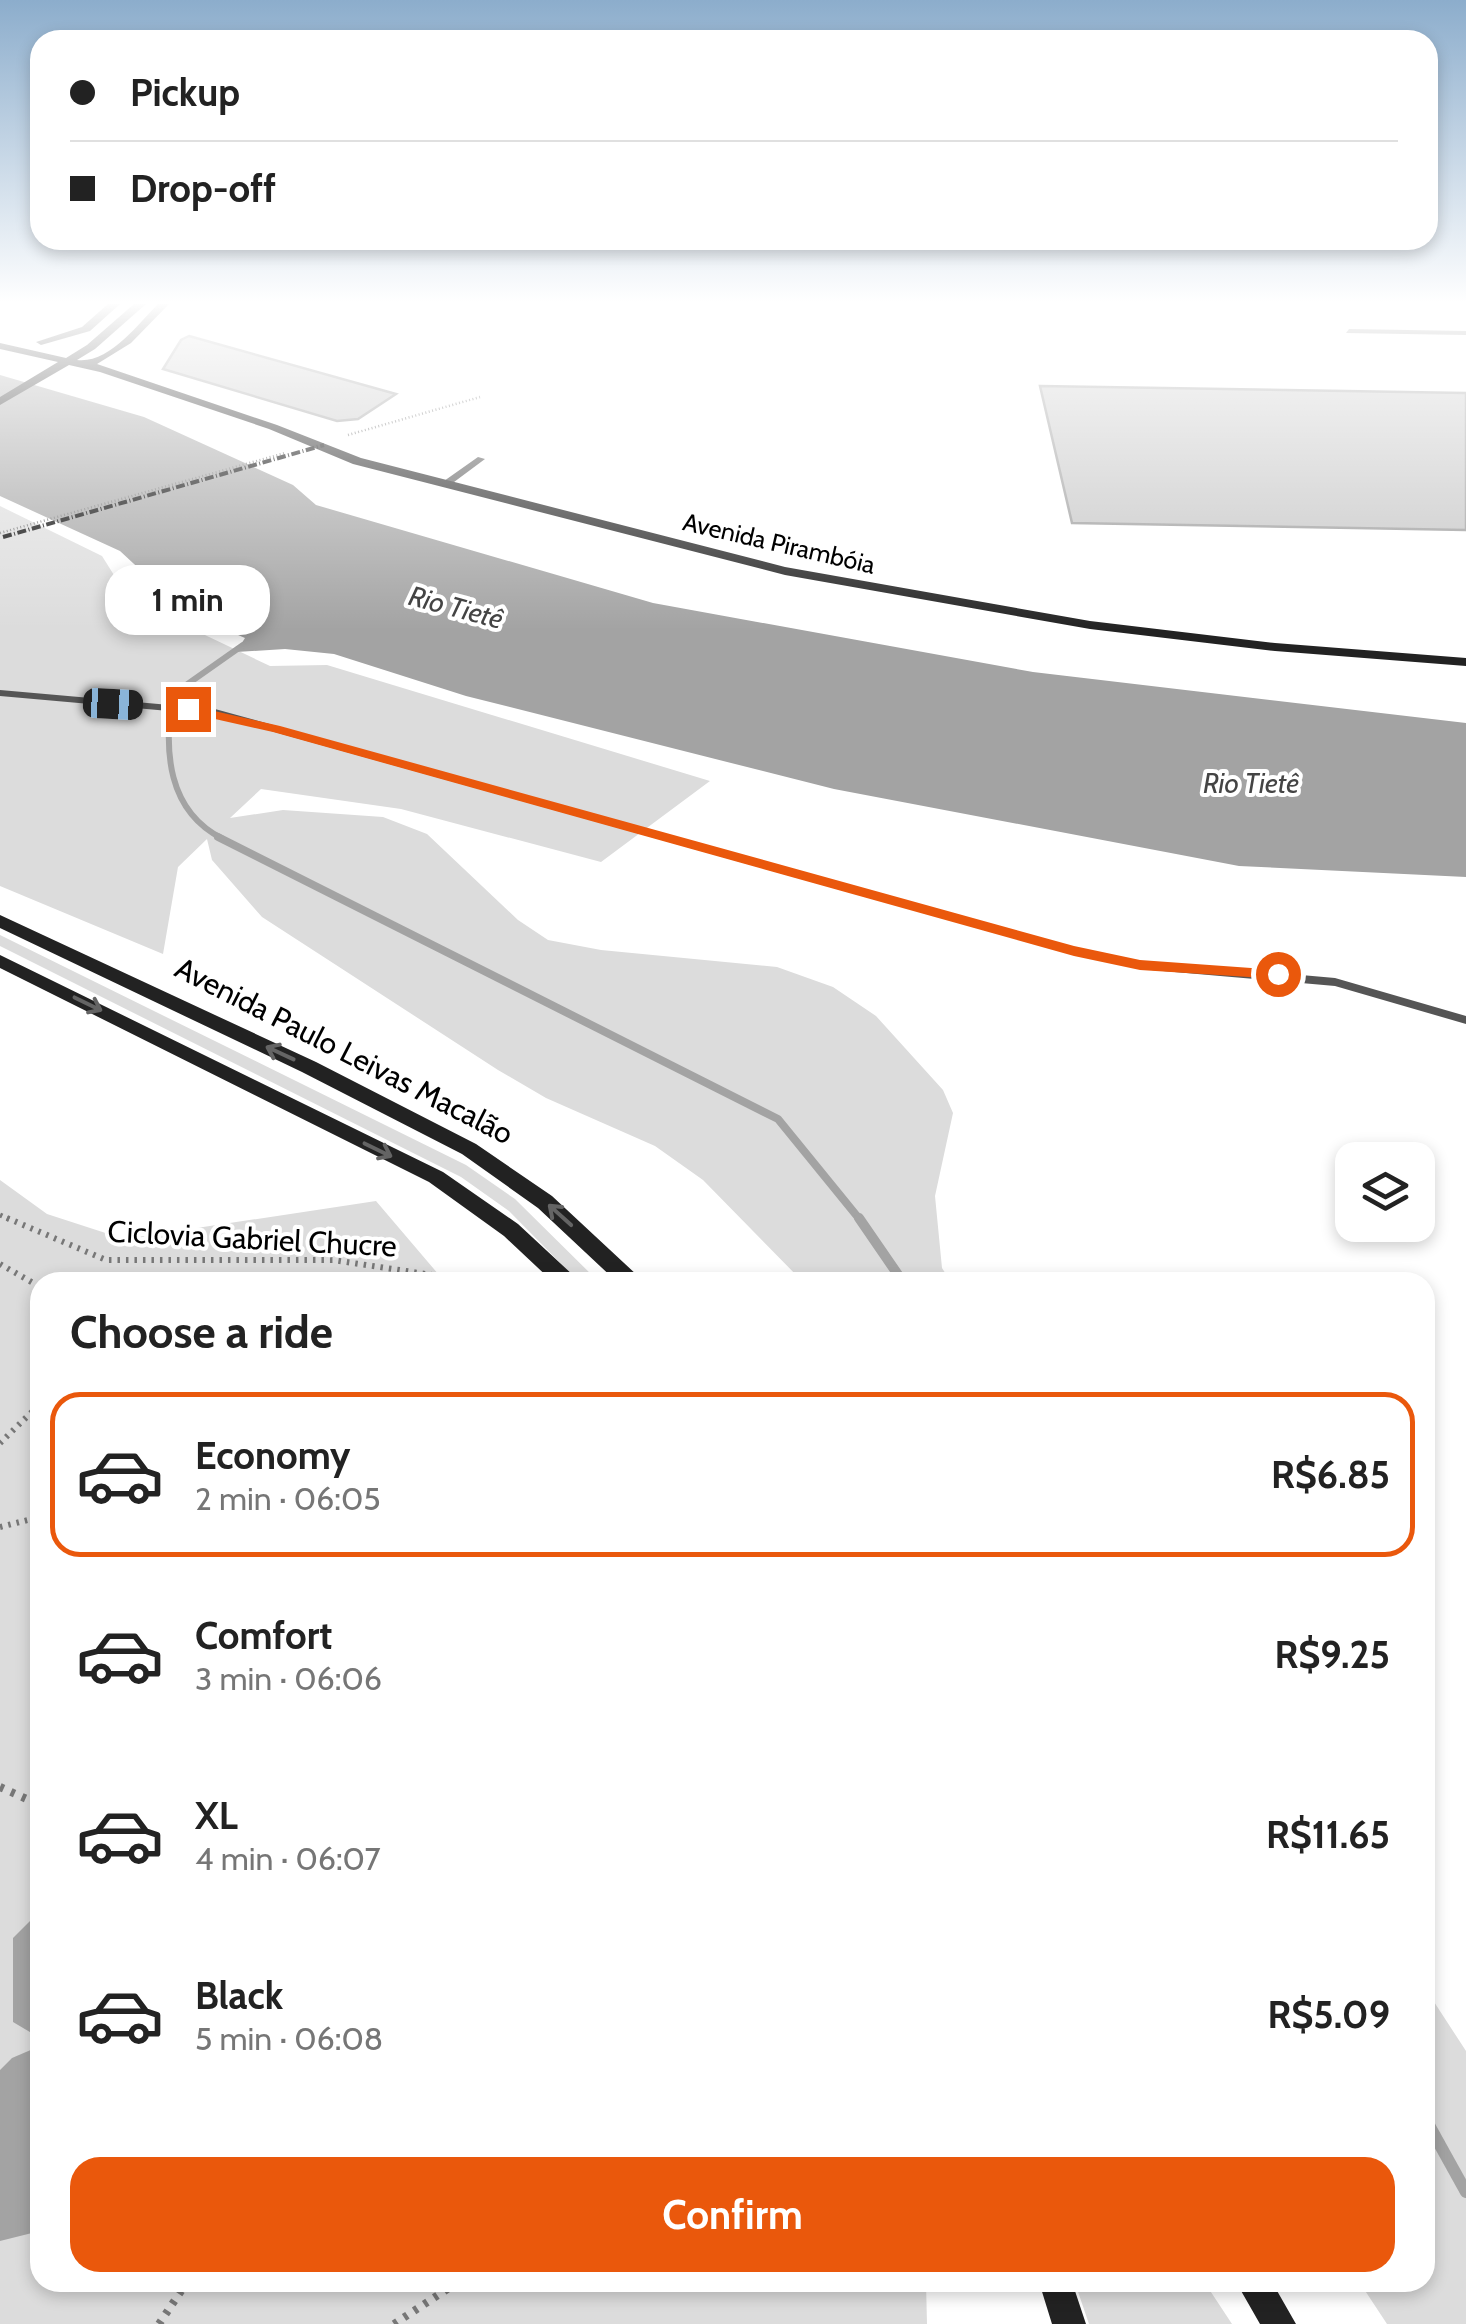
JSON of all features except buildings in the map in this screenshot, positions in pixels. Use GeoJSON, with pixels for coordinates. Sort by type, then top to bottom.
{"type":"FeatureCollection","features":[{"type":"Feature","properties":{"kind":"main road","name":"Avenida Pirambóia"},"geometry":{"type":"LineString","coordinates":[[232,412],[343,457],[785,571],[892,593],[1141,632],[1466,662]]}},
{"type":"Feature","properties":{"kind":"main road","name":"Avenida Paulo Leivas Macalão"},"geometry":{"type":"LineString","coordinates":[[0,921],[309,1067],[468,1149],[545,1202],[619,1272]]}},
{"type":"Feature","properties":{"kind":"main road"},"geometry":{"type":"LineString","coordinates":[[0,961],[436,1177],[512,1230],[556,1272]]}},
{"type":"Feature","properties":{"kind":"main road"},"geometry":{"type":"LineString","coordinates":[[1058,2292],[1068,2324]]}},
{"type":"Feature","properties":{"kind":"main road"},"geometry":{"type":"LineString","coordinates":[[1258,2292],[1279,2324]]}},
{"type":"Feature","properties":{"kind":"lane"},"geometry":{"type":"LineString","coordinates":[[447,484],[481,460]]}},
{"type":"Feature","properties":{"kind":"lane"},"geometry":{"type":"LineString","coordinates":[[0,692],[188,709],[260,725],[1074,951],[1140,965],[1335,982],[1466,1020]]}},
{"type":"Feature","properties":{"kind":"path"},"geometry":{"type":"LineString","coordinates":[[344,436],[426,412]]}},
{"type":"Feature","properties":{"kind":"path"},"geometry":{"type":"LineString","coordinates":[[2,532],[295,450]]}},
{"type":"Feature","properties":{"kind":"path","name":"Ciclovia Gabriel Chucre"},"geometry":{"type":"LineString","coordinates":[[0,1216],[106,1260],[333,1260],[420,1272]]}},
{"type":"Feature","properties":{"kind":"path"},"geometry":{"type":"LineString","coordinates":[[0,1264],[30,1281]]}},
{"type":"Feature","properties":{"kind":"path"},"geometry":{"type":"LineString","coordinates":[[0,1443],[30,1414]]}},
{"type":"Feature","properties":{"kind":"path"},"geometry":{"type":"LineString","coordinates":[[0,1526],[30,1518]]}},
{"type":"Feature","properties":{"kind":"path"},"geometry":{"type":"LineString","coordinates":[[0,1787],[30,1800]]}},
{"type":"Feature","properties":{"kind":"path"},"geometry":{"type":"LineString","coordinates":[[159,2324],[180,2292]]}},
{"type":"Feature","properties":{"kind":"path"},"geometry":{"type":"LineString","coordinates":[[394,2324],[443,2292]]}},
{"type":"Feature","properties":{"kind":"shaded area"},"geometry":{"type":"Polygon","coordinates":[[[0,506],[102,556],[129,599],[270,666],[327,665],[710,781],[601,862],[401,809],[261,789],[230,818],[283,810],[383,817],[427,834],[518,920],[548,940],[601,950],[777,967],[833,987],[876,1016],[943,1090],[953,1113],[935,1196],[945,1272],[793,1272],[703,1180],[655,1146],[546,1098],[262,917],[212,860],[207,839],[178,867],[163,954],[0,886],[0,506]]]}},
{"type":"Feature","properties":{"kind":"shaded area"},"geometry":{"type":"Polygon","coordinates":[[[0,935],[466,1165],[515,1199],[589,1272],[569,1272],[509,1211],[461,1177],[0,946],[0,935]]]}},
{"type":"Feature","properties":{"kind":"shaded area"},"geometry":{"type":"Polygon","coordinates":[[[0,1180],[47,1214],[124,1239],[376,1201],[436,1272],[30,1272],[30,2292],[926,2292],[927,2324],[0,2324],[0,1180]]]}},
{"type":"Feature","properties":{"kind":"shaded area"},"geometry":{"type":"Polygon","coordinates":[[[1435,2003],[1466,2051],[1466,2324],[1387,2324],[1366,2292],[1435,2292],[1435,2003]]]}},
{"type":"Feature","properties":{"kind":"shaded area"},"geometry":{"type":"Polygon","coordinates":[[[1078,2292],[1211,2292],[1232,2324],[1089,2324],[1078,2292]]]}},
{"type":"Feature","properties":{"kind":"water","name":"Rio Tietê"},"geometry":{"type":"Polygon","coordinates":[[[0,412],[128,412],[293,485],[316,505],[653,603],[1033,672],[1466,723],[1466,877],[1239,866],[834,789],[466,696],[334,654],[285,649],[236,652],[245,638],[187,613],[120,551],[0,496],[0,412]]]}},
{"type":"Feature","properties":{"kind":"water"},"geometry":{"type":"Polygon","coordinates":[[[30,1921],[30,2032],[13,2022],[13,1938],[30,1921]]]}},
{"type":"Feature","properties":{"kind":"water"},"geometry":{"type":"Polygon","coordinates":[[[30,2050],[30,2234],[0,2241],[0,2070],[12,2058],[30,2050]]]}},
{"type":"Feature","properties":{"kind":"waterway"},"geometry":{"type":"LineString","coordinates":[[223,839],[190,813],[173,778],[169,737],[172,695],[243,645]]}},
{"type":"Feature","properties":{"kind":"waterway"},"geometry":{"type":"LineString","coordinates":[[218,837],[778,1119],[861,1221]]}},
{"type":"Feature","properties":{"kind":"waterway"},"geometry":{"type":"LineString","coordinates":[[859,1218],[896,1272]]}},
{"type":"Feature","properties":{"kind":"waterway"},"geometry":{"type":"LineString","coordinates":[[1435,2136],[1466,2192]]}},
{"type":"Feature","properties":{"kind":"railway"},"geometry":{"type":"LineString","coordinates":[[3,537],[324,445]]}},
{"type":"Feature","properties":{"kind":"route"},"geometry":{"type":"LineString","coordinates":[[188,709],[214,712],[1074,951],[1140,965],[1278,974]]}}]}
